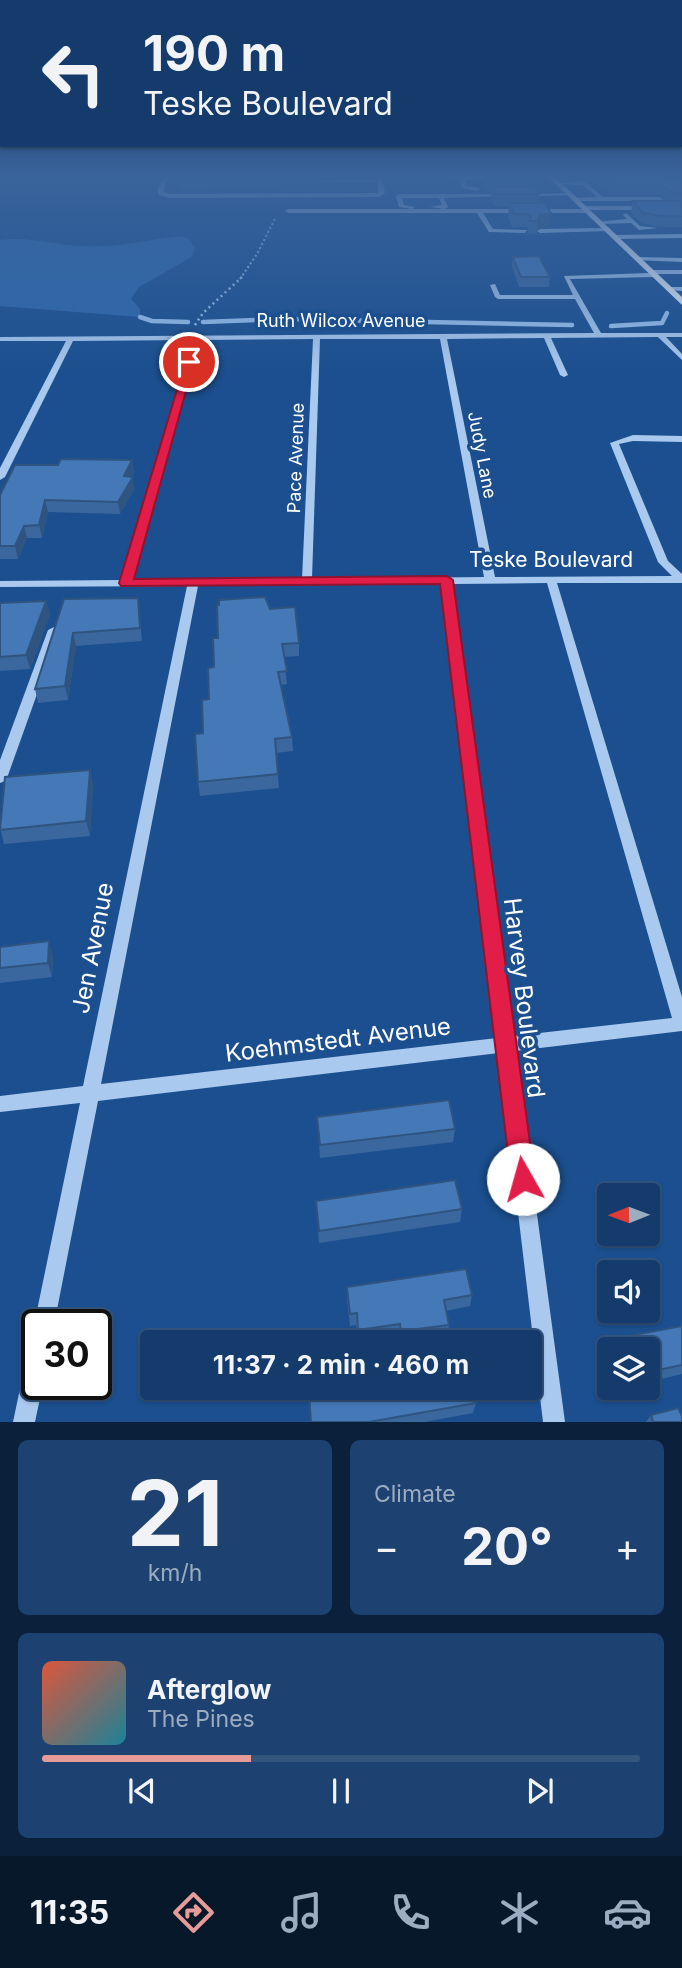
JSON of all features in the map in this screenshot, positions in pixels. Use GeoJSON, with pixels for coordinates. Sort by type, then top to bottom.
{"type":"FeatureCollection","features":[{"type":"Feature","properties":{"kind":"main road"},"geometry":{"type":"LineString","coordinates":[[619,242],[678,295]]}},
{"type":"Feature","properties":{"kind":"street"},"geometry":{"type":"LineString","coordinates":[[637,260],[682,260]]}},
{"type":"Feature","properties":{"kind":"street"},"geometry":{"type":"LineString","coordinates":[[599,335],[566,277],[682,272]]}},
{"type":"Feature","properties":{"kind":"street"},"geometry":{"type":"LineString","coordinates":[[494,285],[498,297],[575,297]]}},
{"type":"Feature","properties":{"kind":"street"},"geometry":{"type":"LineString","coordinates":[[660,335],[682,358]]}},
{"type":"Feature","properties":{"kind":"street","name":"Ruth Wilcox Avenue"},"geometry":{"type":"LineString","coordinates":[[0,339],[682,335]]}},
{"type":"Feature","properties":{"kind":"street"},"geometry":{"type":"LineString","coordinates":[[547,336],[564,375]]}},
{"type":"Feature","properties":{"kind":"street","name":"Pace Avenue"},"geometry":{"type":"LineString","coordinates":[[307,581],[317,337]]}},
{"type":"Feature","properties":{"kind":"street","name":"Judy Lane"},"geometry":{"type":"LineString","coordinates":[[443,337],[490,580]]}},
{"type":"Feature","properties":{"kind":"street"},"geometry":{"type":"LineString","coordinates":[[126,583],[196,338]]}},
{"type":"Feature","properties":{"kind":"street"},"geometry":{"type":"LineString","coordinates":[[0,477],[69,339]]}},
{"type":"Feature","properties":{"kind":"street"},"geometry":{"type":"LineString","coordinates":[[682,439],[633,438],[614,443],[663,562],[682,579]]}},
{"type":"Feature","properties":{"kind":"street"},"geometry":{"type":"LineString","coordinates":[[551,579],[682,1024]]}},
{"type":"Feature","properties":{"kind":"street","name":"Teske Boulevard"},"geometry":{"type":"LineString","coordinates":[[0,584],[68,588],[126,583],[193,582],[682,579]]}},
{"type":"Feature","properties":{"kind":"street","name":"Harvey Boulevard"},"geometry":{"type":"LineString","coordinates":[[447,580],[554,1422]]}},
{"type":"Feature","properties":{"kind":"street","name":"Jen Avenue"},"geometry":{"type":"LineString","coordinates":[[47,1309],[193,582]]}},
{"type":"Feature","properties":{"kind":"street"},"geometry":{"type":"LineString","coordinates":[[0,778],[60,613]]}},
{"type":"Feature","properties":{"kind":"street","name":"Koehmstedt Avenue"},"geometry":{"type":"LineString","coordinates":[[0,1104],[682,1024]]}},
{"type":"Feature","properties":{"kind":"street"},"geometry":{"type":"LineString","coordinates":[[24,1422],[29,1400]]}},
{"type":"Feature","properties":{"kind":"path"},"geometry":{"type":"LineString","coordinates":[[195,327],[196,321],[227,295],[240,280],[262,242]]}},
{"type":"Feature","properties":{"kind":"shaded area"},"geometry":{"type":"Polygon","coordinates":[[[0,242],[119,245],[191,242],[195,248],[192,257],[139,287],[131,299],[140,309],[140,317],[0,306],[0,242]]]}},
{"type":"Feature","properties":{"kind":"building"},"geometry":{"type":"Polygon","coordinates":[[[539,256],[550,277],[521,277],[513,257],[539,256]]]}},
{"type":"Feature","properties":{"kind":"building"},"geometry":{"type":"Polygon","coordinates":[[[61,459],[132,460],[124,476],[133,477],[118,502],[45,500],[39,525],[24,526],[15,546],[0,546],[0,495],[15,465],[58,465],[61,459]]]}},
{"type":"Feature","properties":{"kind":"building"},"geometry":{"type":"Polygon","coordinates":[[[265,597],[270,609],[295,607],[299,643],[282,644],[287,671],[278,672],[292,737],[275,739],[278,774],[198,782],[195,734],[203,733],[202,700],[209,699],[208,668],[214,667],[213,638],[218,638],[217,605],[219,600],[265,597]]]}},
{"type":"Feature","properties":{"kind":"building"},"geometry":{"type":"Polygon","coordinates":[[[138,598],[140,628],[73,633],[65,686],[35,689],[64,599],[138,598]]]}},
{"type":"Feature","properties":{"kind":"building"},"geometry":{"type":"Polygon","coordinates":[[[46,601],[26,655],[0,657],[0,603],[46,601]]]}},
{"type":"Feature","properties":{"kind":"building"},"geometry":{"type":"Polygon","coordinates":[[[90,770],[86,821],[0,830],[5,777],[90,770]]]}},
{"type":"Feature","properties":{"kind":"building"},"geometry":{"type":"Polygon","coordinates":[[[49,941],[48,963],[0,968],[0,947],[49,941]]]}},
{"type":"Feature","properties":{"kind":"building"},"geometry":{"type":"Polygon","coordinates":[[[449,1100],[455,1129],[320,1145],[317,1117],[449,1100]]]}},
{"type":"Feature","properties":{"kind":"building"},"geometry":{"type":"Polygon","coordinates":[[[455,1180],[462,1209],[319,1231],[316,1201],[455,1180]]]}},
{"type":"Feature","properties":{"kind":"building"},"geometry":{"type":"Polygon","coordinates":[[[466,1269],[472,1295],[444,1300],[449,1325],[401,1330],[400,1324],[358,1330],[357,1313],[350,1314],[347,1287],[466,1269]]]}},
{"type":"Feature","properties":{"kind":"building"},"geometry":{"type":"Polygon","coordinates":[[[682,1326],[682,1365],[660,1370],[660,1337],[623,1337],[682,1326]]]}},
{"type":"Feature","properties":{"kind":"building"},"geometry":{"type":"Polygon","coordinates":[[[309,1400],[475,1400],[476,1403],[369,1422],[311,1422],[309,1400]]]}},
{"type":"Feature","properties":{"kind":"building"},"geometry":{"type":"Polygon","coordinates":[[[678,1408],[682,1422],[653,1422],[651,1415],[678,1408]]]}},
{"type":"Feature","properties":{"kind":"waterway"},"geometry":{"type":"LineString","coordinates":[[611,326],[662,323],[667,313]]}},
{"type":"Feature","properties":{"kind":"waterway"},"geometry":{"type":"LineString","coordinates":[[140,317],[152,321],[188,322]]}},
{"type":"Feature","properties":{"kind":"waterway"},"geometry":{"type":"LineString","coordinates":[[203,322],[286,319],[572,325]]}},
{"type":"Feature","properties":{"kind":"route"},"geometry":{"type":"LineString","coordinates":[[189,362],[126,583],[447,580],[523,1179]]}}]}
